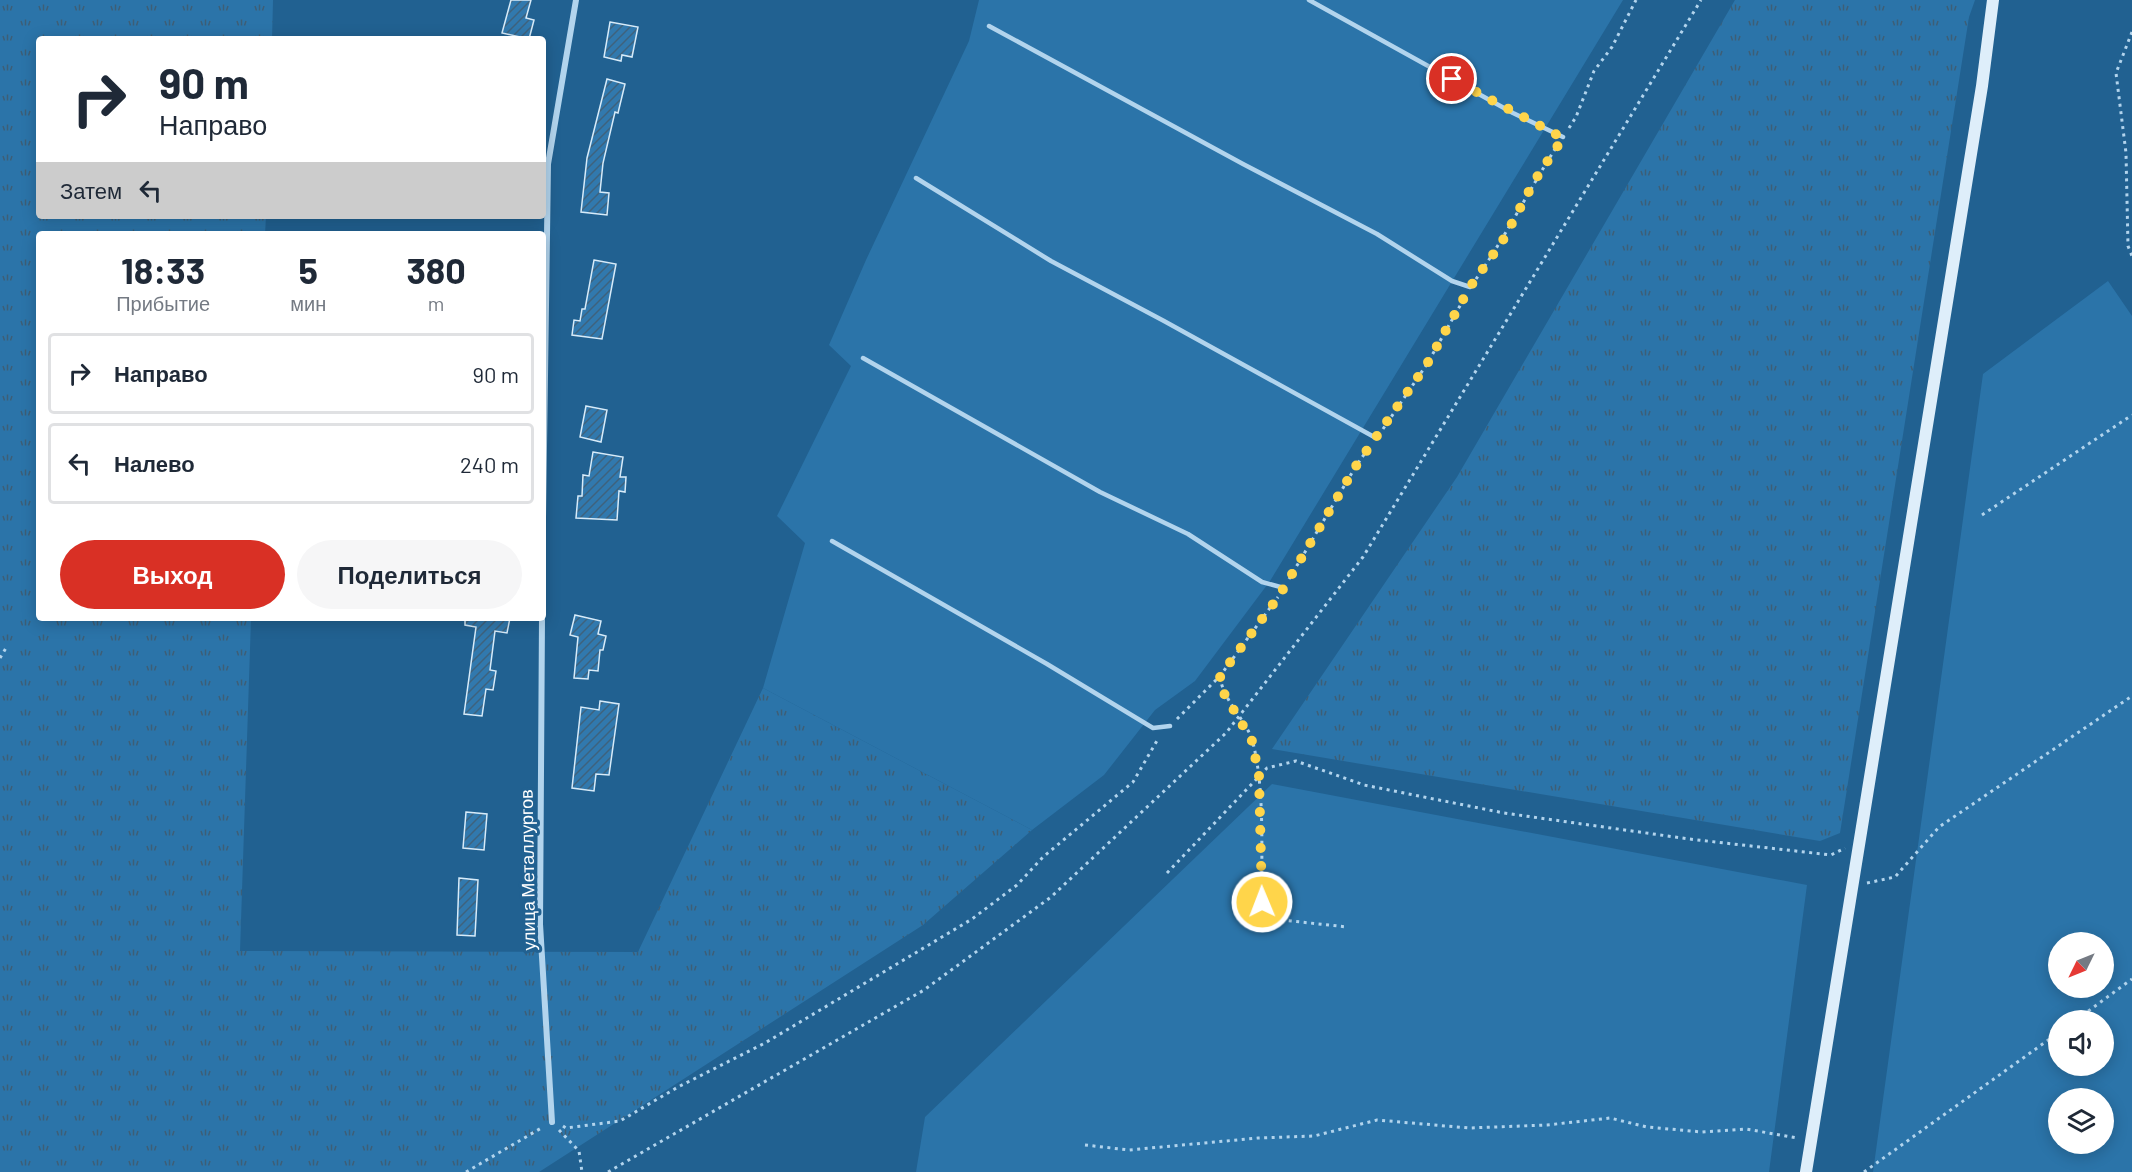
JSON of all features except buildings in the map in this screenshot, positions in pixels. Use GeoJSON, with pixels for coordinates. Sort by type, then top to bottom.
{"type":"FeatureCollection","features":[{"type":"Feature","properties":{"kind":"street"},"geometry":{"type":"LineString","coordinates":[[546,306],[548,164],[576,0]]}},
{"type":"Feature","properties":{"kind":"street"},"geometry":{"type":"LineString","coordinates":[[1806,1172],[1982,86],[1993,0]]}},
{"type":"Feature","properties":{"kind":"street","name":"улица Металлургов"},"geometry":{"type":"LineString","coordinates":[[542,621],[540,924],[552,1122]]}},
{"type":"Feature","properties":{"kind":"lane"},"geometry":{"type":"LineString","coordinates":[[1310,0],[1513,113],[1563,138]]}},
{"type":"Feature","properties":{"kind":"lane"},"geometry":{"type":"LineString","coordinates":[[989,26],[1203,143],[1377,234],[1452,281],[1470,287]]}},
{"type":"Feature","properties":{"kind":"lane"},"geometry":{"type":"LineString","coordinates":[[916,178],[1051,261],[1376,438]]}},
{"type":"Feature","properties":{"kind":"lane"},"geometry":{"type":"LineString","coordinates":[[863,358],[1100,492],[1188,534],[1262,582],[1284,588]]}},
{"type":"Feature","properties":{"kind":"lane"},"geometry":{"type":"LineString","coordinates":[[832,542],[1047,664],[1153,728],[1170,726]]}},
{"type":"Feature","properties":{"kind":"path"},"geometry":{"type":"LineString","coordinates":[[552,1122],[566,1128],[620,1120],[678,1087],[765,1043],[972,919],[1017,885],[1043,856],[1133,782],[1160,736],[1220,676],[1284,588],[1356,466],[1427,364],[1470,287],[1502,242],[1535,180],[1576,117],[1594,71],[1612,47],[1636,0]]}},
{"type":"Feature","properties":{"kind":"path"},"geometry":{"type":"LineString","coordinates":[[608,1172],[924,990],[1051,897],[1226,733],[1363,557],[1701,0]]}},
{"type":"Feature","properties":{"kind":"path"},"geometry":{"type":"LineString","coordinates":[[2132,32],[2116,73],[2126,153],[2128,246],[2132,256]]}},
{"type":"Feature","properties":{"kind":"path"},"geometry":{"type":"LineString","coordinates":[[1982,515],[2132,415]]}},
{"type":"Feature","properties":{"kind":"path"},"geometry":{"type":"LineString","coordinates":[[0,658],[6,648]]}},
{"type":"Feature","properties":{"kind":"path"},"geometry":{"type":"LineString","coordinates":[[1220,676],[1222,690],[1252,741],[1259,776],[1262,902],[1273,919],[1347,927]]}},
{"type":"Feature","properties":{"kind":"path"},"geometry":{"type":"LineString","coordinates":[[1852,886],[1894,877],[1939,827],[2132,696]]}},
{"type":"Feature","properties":{"kind":"path"},"geometry":{"type":"LineString","coordinates":[[1167,873],[1267,768],[1296,761],[1364,785],[1504,813],[1689,839],[1831,855],[1860,840]]}},
{"type":"Feature","properties":{"kind":"path"},"geometry":{"type":"LineString","coordinates":[[2090,1010],[2132,979]]}},
{"type":"Feature","properties":{"kind":"path"},"geometry":{"type":"LineString","coordinates":[[1864,1172],[2048,1040]]}},
{"type":"Feature","properties":{"kind":"path"},"geometry":{"type":"LineString","coordinates":[[1085,1145],[1129,1150],[1247,1139],[1314,1136],[1377,1120],[1468,1128],[1547,1125],[1610,1118],[1647,1128],[1702,1132],[1746,1129],[1811,1141]]}},
{"type":"Feature","properties":{"kind":"path"},"geometry":{"type":"LineString","coordinates":[[466,1172],[552,1122]]}},
{"type":"Feature","properties":{"kind":"path"},"geometry":{"type":"LineString","coordinates":[[552,1122],[579,1151],[582,1172]]}},
{"type":"Feature","properties":{"kind":"green space"},"geometry":{"type":"Polygon","coordinates":[[[0,0],[273,0],[272,36],[36,36],[36,219],[266,219],[265,231],[36,231],[36,621],[251,621],[240,951],[638,952],[763,688],[1032,830],[923,925],[539,1172],[0,1172],[0,0]]]}},
{"type":"Feature","properties":{"kind":"green space"},"geometry":{"type":"Polygon","coordinates":[[[979,0],[1623,0],[1270,581],[1195,681],[1155,710],[1104,775],[1032,830],[763,688],[805,543],[777,516],[851,366],[829,345],[866,260],[969,41],[979,0]]]}},
{"type":"Feature","properties":{"kind":"green space"},"geometry":{"type":"Polygon","coordinates":[[[1735,0],[1975,0],[1969,17],[1840,833],[1820,841],[1272,749],[1457,477],[1735,0]]]}},
{"type":"Feature","properties":{"kind":"green space"},"geometry":{"type":"Polygon","coordinates":[[[2108,281],[2132,316],[2132,1172],[1873,1172],[1983,374],[2108,281]]]}},
{"type":"Feature","properties":{"kind":"green space"},"geometry":{"type":"Polygon","coordinates":[[[1272,784],[1807,885],[1769,1172],[916,1172],[925,1117],[1272,784]]]}},
{"type":"Feature","properties":{"kind":"route"},"geometry":{"type":"LineString","coordinates":[[1262,902],[1259,776],[1252,741],[1222,690],[1220,676],[1279,596],[1356,466],[1427,364],[1470,287],[1502,242],[1535,180],[1563,138],[1452,79]]}}]}
